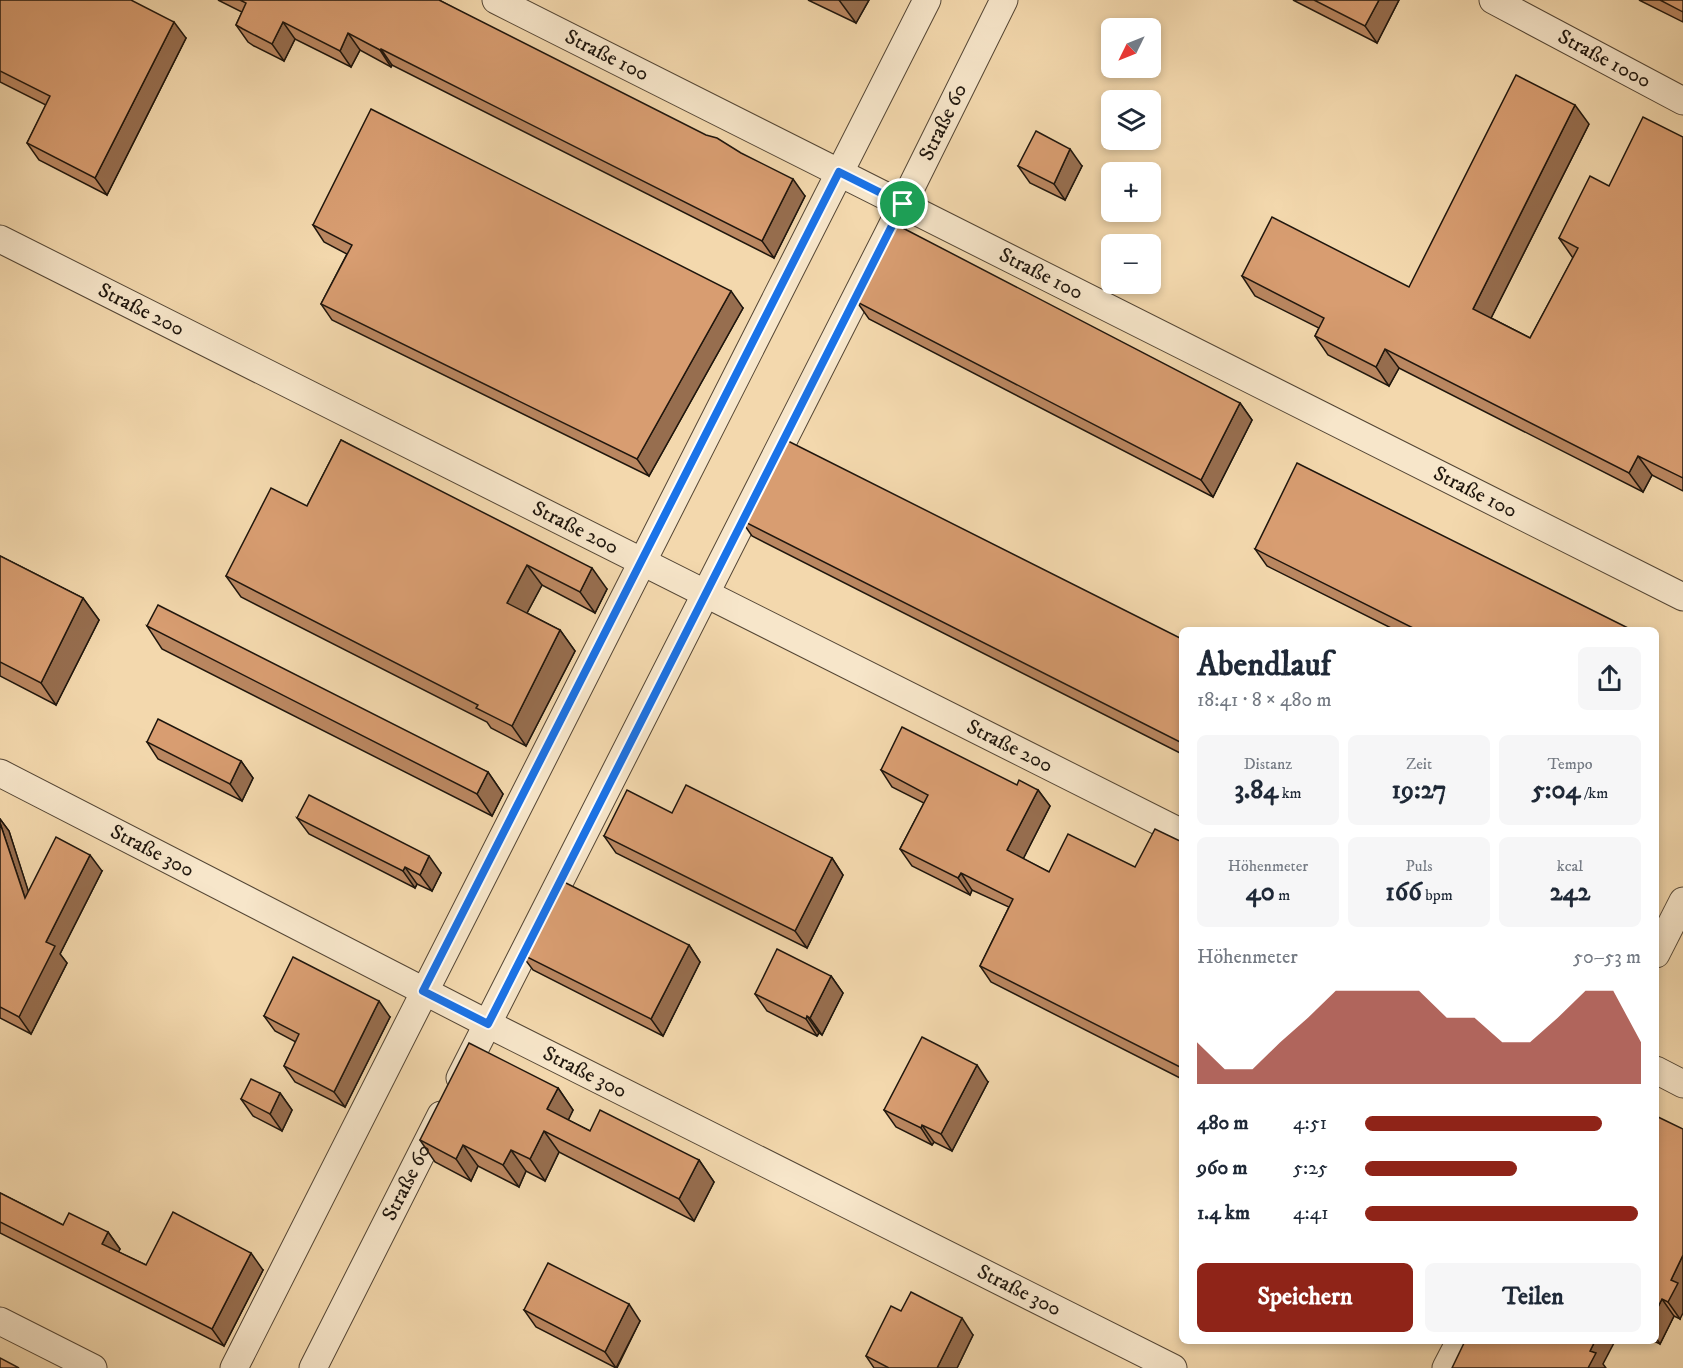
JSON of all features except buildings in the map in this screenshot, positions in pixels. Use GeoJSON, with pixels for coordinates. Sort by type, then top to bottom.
{"type":"FeatureCollection","features":[{"type":"Feature","properties":{"kind":"street","name":"Straße 100"},"geometry":{"type":"LineString","coordinates":[[496,0],[1683,597]]}},
{"type":"Feature","properties":{"kind":"street"},"geometry":{"type":"LineString","coordinates":[[234,1368],[927,0]]}},
{"type":"Feature","properties":{"kind":"street","name":"Straße 60"},"geometry":{"type":"LineString","coordinates":[[313,1368],[706,595],[1004,0]]}},
{"type":"Feature","properties":{"kind":"street","name":"Straße 1000"},"geometry":{"type":"LineString","coordinates":[[1493,0],[1683,100]]}},
{"type":"Feature","properties":{"kind":"street","name":"Straße 200"},"geometry":{"type":"LineString","coordinates":[[0,238],[1179,832]]}},
{"type":"Feature","properties":{"kind":"street","name":"Straße 300"},"geometry":{"type":"LineString","coordinates":[[0,773],[488,1024],[1173,1368]]}},
{"type":"Feature","properties":{"kind":"street"},"geometry":{"type":"LineString","coordinates":[[1659,948],[1683,901]]}},
{"type":"Feature","properties":{"kind":"street"},"geometry":{"type":"LineString","coordinates":[[1659,1072],[1683,1084]]}},
{"type":"Feature","properties":{"kind":"street"},"geometry":{"type":"LineString","coordinates":[[0,1321],[93,1368]]}},
{"type":"Feature","properties":{"kind":"street"},"geometry":{"type":"LineString","coordinates":[[1446,1368],[1458,1344]]}},
{"type":"Feature","properties":{"kind":"route"},"geometry":{"type":"LineString","coordinates":[[839,172],[903,204],[488,1024],[423,991],[839,172]]}}]}
